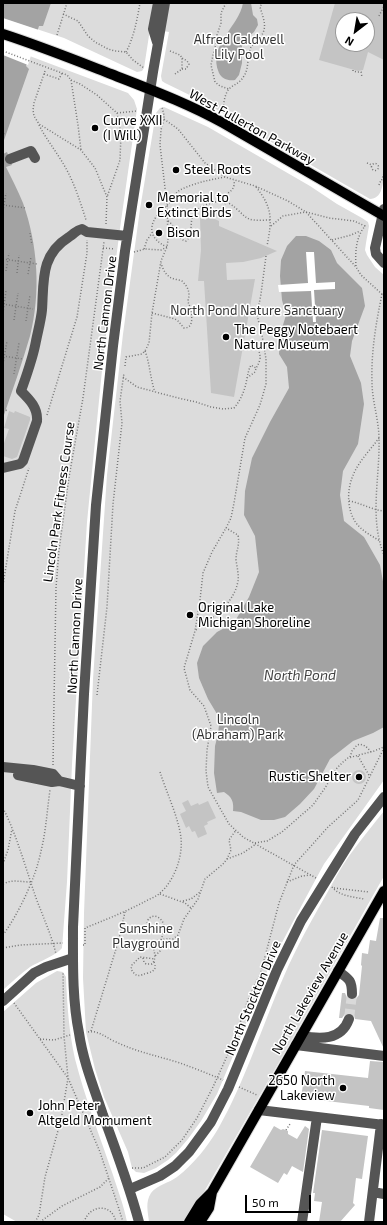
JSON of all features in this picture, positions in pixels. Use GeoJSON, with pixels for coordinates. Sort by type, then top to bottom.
{"type":"FeatureCollection","features":[{"type":"Feature","properties":{"kind":"main road","name":"West Fullerton Parkway"},"geometry":{"type":"LineString","coordinates":[[3,34],[35,44],[196,108],[383,213]]}},
{"type":"Feature","properties":{"kind":"main road","name":"North Lakeview Avenue"},"geometry":{"type":"LineString","coordinates":[[189,1222],[200,1204],[212,1192],[298,1040],[383,895]]}},
{"type":"Feature","properties":{"kind":"main road","name":"North Lakeview Avenue"},"geometry":{"type":"LineString","coordinates":[[200,1222],[209,1208],[212,1192]]}},
{"type":"Feature","properties":{"kind":"street","name":"North Cannon Drive"},"geometry":{"type":"LineString","coordinates":[[158,3],[153,29],[158,46]]}},
{"type":"Feature","properties":{"kind":"street","name":"North Cannon Drive"},"geometry":{"type":"LineString","coordinates":[[139,1222],[130,1189],[94,1090],[78,1034],[75,1004],[73,921],[91,573],[96,505],[113,346],[127,236],[165,3]]}},
{"type":"Feature","properties":{"kind":"street","name":"North Cannon Drive"},"geometry":{"type":"LineString","coordinates":[[158,46],[167,31],[172,3]]}},
{"type":"Feature","properties":{"kind":"street"},"geometry":{"type":"LineString","coordinates":[[10,158],[32,151],[35,158]]}},
{"type":"Feature","properties":{"kind":"street"},"geometry":{"type":"LineString","coordinates":[[383,213],[375,248],[376,254],[384,263]]}},
{"type":"Feature","properties":{"kind":"street"},"geometry":{"type":"LineString","coordinates":[[3,468],[23,462],[37,421],[38,415],[35,408],[21,391],[36,341],[42,311],[44,273],[46,264],[59,244],[72,235],[77,237],[83,235],[87,231],[127,236]]}},
{"type":"Feature","properties":{"kind":"street"},"geometry":{"type":"LineString","coordinates":[[3,767],[53,774],[55,784]]}},
{"type":"Feature","properties":{"kind":"street"},"geometry":{"type":"LineString","coordinates":[[3,773],[26,776],[55,784],[80,786]]}},
{"type":"Feature","properties":{"kind":"street","name":"North Stockton Drive"},"geometry":{"type":"LineString","coordinates":[[130,1189],[160,1176],[175,1166],[189,1152],[211,1122],[228,1089],[277,970],[301,921],[355,834],[384,797]]}},
{"type":"Feature","properties":{"kind":"street"},"geometry":{"type":"LineString","coordinates":[[3,1001],[34,973],[46,967],[73,958]]}},
{"type":"Feature","properties":{"kind":"street"},"geometry":{"type":"LineString","coordinates":[[338,971],[350,980],[352,994]]}},
{"type":"Feature","properties":{"kind":"street"},"geometry":{"type":"LineString","coordinates":[[298,1040],[330,1037],[338,1034],[349,1019]]}},
{"type":"Feature","properties":{"kind":"street"},"geometry":{"type":"LineString","coordinates":[[298,1040],[384,1056]]}},
{"type":"Feature","properties":{"kind":"street"},"geometry":{"type":"LineString","coordinates":[[259,1110],[383,1125],[369,1222]]}},
{"type":"Feature","properties":{"kind":"street"},"geometry":{"type":"LineString","coordinates":[[302,1222],[317,1116]]}},
{"type":"Feature","properties":{"kind":"street"},"geometry":{"type":"LineString","coordinates":[[373,1192],[384,1194]]}},
{"type":"Feature","properties":{"kind":"path"},"geometry":{"type":"LineString","coordinates":[[57,35],[67,3]]}},
{"type":"Feature","properties":{"kind":"path"},"geometry":{"type":"LineString","coordinates":[[126,52],[134,32],[140,3]]}},
{"type":"Feature","properties":{"kind":"path"},"geometry":{"type":"LineString","coordinates":[[226,3],[221,13],[221,23],[212,55],[211,65],[214,82],[229,89]]}},
{"type":"Feature","properties":{"kind":"path"},"geometry":{"type":"LineString","coordinates":[[223,108],[229,89],[237,85],[244,76],[248,63],[248,53],[251,46],[258,41],[264,32],[266,23],[260,7],[262,3]]}},
{"type":"Feature","properties":{"kind":"path"},"geometry":{"type":"LineString","coordinates":[[379,16],[384,6]]}},
{"type":"Feature","properties":{"kind":"path"},"geometry":{"type":"LineString","coordinates":[[64,14],[78,21],[88,36],[95,42],[108,49],[126,52],[133,60],[144,68]]}},
{"type":"Feature","properties":{"kind":"path"},"geometry":{"type":"LineString","coordinates":[[3,51],[67,75],[71,80],[97,95],[118,113],[121,134],[120,160],[107,197],[106,228]]}},
{"type":"Feature","properties":{"kind":"path"},"geometry":{"type":"LineString","coordinates":[[170,51],[180,55],[189,64],[186,69],[174,74]]}},
{"type":"Feature","properties":{"kind":"path"},"geometry":{"type":"LineString","coordinates":[[182,58],[182,70]]}},
{"type":"Feature","properties":{"kind":"path"},"geometry":{"type":"LineString","coordinates":[[353,70],[361,72],[362,77]]}},
{"type":"Feature","properties":{"kind":"path"},"geometry":{"type":"LineString","coordinates":[[45,71],[34,103],[34,116],[44,136],[64,164],[74,185],[86,220],[87,231],[87,253],[77,317],[46,416]]}},
{"type":"Feature","properties":{"kind":"path"},"geometry":{"type":"LineString","coordinates":[[44,74],[59,79],[62,73]]}},
{"type":"Feature","properties":{"kind":"path"},"geometry":{"type":"LineString","coordinates":[[71,80],[81,150]]}},
{"type":"Feature","properties":{"kind":"path"},"geometry":{"type":"LineString","coordinates":[[125,366],[126,356],[136,356],[142,354],[149,343],[152,313],[161,261],[167,247],[168,240],[167,205],[160,145],[161,130],[164,119],[162,107]]}},
{"type":"Feature","properties":{"kind":"path"},"geometry":{"type":"LineString","coordinates":[[118,113],[137,111]]}},
{"type":"Feature","properties":{"kind":"path"},"geometry":{"type":"LineString","coordinates":[[155,115],[164,119],[178,129],[205,163],[225,177],[254,186],[288,201],[306,212],[356,267],[361,275],[384,296]]}},
{"type":"Feature","properties":{"kind":"path"},"geometry":{"type":"LineString","coordinates":[[39,124],[81,150],[95,168],[107,197]]}},
{"type":"Feature","properties":{"kind":"path"},"geometry":{"type":"LineString","coordinates":[[3,137],[4,133]]}},
{"type":"Feature","properties":{"kind":"path"},"geometry":{"type":"LineString","coordinates":[[366,163],[372,165]]}},
{"type":"Feature","properties":{"kind":"path"},"geometry":{"type":"LineString","coordinates":[[379,185],[380,182],[382,182],[384,173]]}},
{"type":"Feature","properties":{"kind":"path"},"geometry":{"type":"LineString","coordinates":[[167,247],[160,244],[154,238],[152,233],[152,226],[160,212],[178,191],[199,182],[225,177]]}},
{"type":"Feature","properties":{"kind":"path"},"geometry":{"type":"LineString","coordinates":[[218,213],[220,213],[227,202],[228,193],[234,187],[234,180]]}},
{"type":"Feature","properties":{"kind":"path"},"geometry":{"type":"LineString","coordinates":[[254,186],[265,198],[270,211],[271,226],[267,246]]}},
{"type":"Feature","properties":{"kind":"path"},"geometry":{"type":"LineString","coordinates":[[3,211],[6,193]]}},
{"type":"Feature","properties":{"kind":"path"},"geometry":{"type":"LineString","coordinates":[[168,221],[172,224],[179,237],[182,240],[186,240],[191,234],[191,220],[195,211],[205,205],[222,201],[232,204],[250,220],[271,220]]}},
{"type":"Feature","properties":{"kind":"path"},"geometry":{"type":"LineString","coordinates":[[3,205],[25,208]]}},
{"type":"Feature","properties":{"kind":"path"},"geometry":{"type":"LineString","coordinates":[[271,226],[283,216],[306,212],[329,218],[354,221],[364,226],[361,231],[355,253],[356,267]]}},
{"type":"Feature","properties":{"kind":"path"},"geometry":{"type":"LineString","coordinates":[[332,240],[361,231]]}},
{"type":"Feature","properties":{"kind":"path"},"geometry":{"type":"LineString","coordinates":[[30,233],[32,245]]}},
{"type":"Feature","properties":{"kind":"path"},"geometry":{"type":"LineString","coordinates":[[144,249],[147,240],[152,233]]}},
{"type":"Feature","properties":{"kind":"path","name":"Lincoln Park Fitness Course"},"geometry":{"type":"LineString","coordinates":[[53,771],[56,603],[59,550],[69,477],[83,398],[105,237]]}},
{"type":"Feature","properties":{"kind":"path"},"geometry":{"type":"LineString","coordinates":[[134,252],[144,249],[161,250],[167,247]]}},
{"type":"Feature","properties":{"kind":"path"},"geometry":{"type":"LineString","coordinates":[[103,248],[117,250]]}},
{"type":"Feature","properties":{"kind":"path"},"geometry":{"type":"LineString","coordinates":[[6,271],[9,253]]}},
{"type":"Feature","properties":{"kind":"path"},"geometry":{"type":"LineString","coordinates":[[17,272],[20,256]]}},
{"type":"Feature","properties":{"kind":"path"},"geometry":{"type":"LineString","coordinates":[[266,256],[257,315],[266,359],[266,384],[260,405],[245,438],[234,503],[226,528],[212,552],[203,573],[195,631],[184,668],[190,690],[204,706],[211,726],[207,750],[206,771],[208,787],[229,824],[243,836],[316,878]]}},
{"type":"Feature","properties":{"kind":"path"},"geometry":{"type":"LineString","coordinates":[[28,274],[30,257]]}},
{"type":"Feature","properties":{"kind":"path"},"geometry":{"type":"LineString","coordinates":[[3,259],[36,264]]}},
{"type":"Feature","properties":{"kind":"path"},"geometry":{"type":"LineString","coordinates":[[152,313],[175,319],[184,328],[190,326],[192,322],[192,312],[188,304],[189,292],[187,288],[182,281],[175,280],[168,276],[162,267],[161,261]]}},
{"type":"Feature","properties":{"kind":"path"},"geometry":{"type":"LineString","coordinates":[[3,313],[6,291]]}},
{"type":"Feature","properties":{"kind":"path"},"geometry":{"type":"LineString","coordinates":[[14,320],[18,294]]}},
{"type":"Feature","properties":{"kind":"path"},"geometry":{"type":"LineString","coordinates":[[382,294],[372,358],[372,384],[379,427],[376,520],[384,555]]}},
{"type":"Feature","properties":{"kind":"path"},"geometry":{"type":"LineString","coordinates":[[26,321],[30,295]]}},
{"type":"Feature","properties":{"kind":"path"},"geometry":{"type":"LineString","coordinates":[[4,304],[35,310]]}},
{"type":"Feature","properties":{"kind":"path"},"geometry":{"type":"LineString","coordinates":[[248,378],[255,372],[259,362],[260,357],[258,348],[263,340]]}},
{"type":"Feature","properties":{"kind":"path"},"geometry":{"type":"LineString","coordinates":[[3,364],[7,341]]}},
{"type":"Feature","properties":{"kind":"path"},"geometry":{"type":"LineString","coordinates":[[14,374],[20,344]]}},
{"type":"Feature","properties":{"kind":"path"},"geometry":{"type":"LineString","coordinates":[[145,351],[151,383],[155,392]]}},
{"type":"Feature","properties":{"kind":"path"},"geometry":{"type":"LineString","coordinates":[[4,356],[23,359]]}},
{"type":"Feature","properties":{"kind":"path"},"geometry":{"type":"LineString","coordinates":[[123,377],[137,387],[223,409],[234,408],[241,399],[248,378],[248,371],[252,365],[256,368]]}},
{"type":"Feature","properties":{"kind":"path"},"geometry":{"type":"LineString","coordinates":[[97,695],[107,607],[113,504],[122,423],[120,401],[124,373]]}},
{"type":"Feature","properties":{"kind":"path"},"geometry":{"type":"LineString","coordinates":[[3,409],[7,410]]}},
{"type":"Feature","properties":{"kind":"path"},"geometry":{"type":"LineString","coordinates":[[379,437],[355,471],[348,493],[350,510],[356,523],[369,535],[380,541]]}},
{"type":"Feature","properties":{"kind":"path"},"geometry":{"type":"LineString","coordinates":[[3,585],[15,511],[29,468]]}},
{"type":"Feature","properties":{"kind":"path"},"geometry":{"type":"LineString","coordinates":[[349,501],[358,502],[376,511],[384,511]]}},
{"type":"Feature","properties":{"kind":"path"},"geometry":{"type":"LineString","coordinates":[[195,631],[222,609],[235,592],[238,580],[236,558],[239,543],[238,535],[226,528]]}},
{"type":"Feature","properties":{"kind":"path"},"geometry":{"type":"LineString","coordinates":[[350,757],[352,751],[357,745],[360,744],[364,745],[371,752]]}},
{"type":"Feature","properties":{"kind":"path"},"geometry":{"type":"LineString","coordinates":[[227,859],[243,853],[256,843],[267,841],[282,832],[313,805],[342,762],[350,757],[384,748]]}},
{"type":"Feature","properties":{"kind":"path"},"geometry":{"type":"LineString","coordinates":[[132,1168],[143,1168],[149,1166],[165,1157],[182,1140],[197,1118],[233,1043],[248,1000],[261,972],[279,902],[294,865],[328,827],[358,800],[384,748]]}},
{"type":"Feature","properties":{"kind":"path"},"geometry":{"type":"LineString","coordinates":[[358,756],[370,777]]}},
{"type":"Feature","properties":{"kind":"path"},"geometry":{"type":"LineString","coordinates":[[83,944],[85,945],[86,928],[124,912],[160,894],[174,873],[179,862],[181,837],[160,772]]}},
{"type":"Feature","properties":{"kind":"path"},"geometry":{"type":"LineString","coordinates":[[3,935],[17,912],[31,882],[42,851],[47,808],[55,784]]}},
{"type":"Feature","properties":{"kind":"path"},"geometry":{"type":"LineString","coordinates":[[3,808],[12,827],[54,943],[56,954]]}},
{"type":"Feature","properties":{"kind":"path"},"geometry":{"type":"LineString","coordinates":[[3,864],[8,850],[12,827]]}},
{"type":"Feature","properties":{"kind":"path"},"geometry":{"type":"LineString","coordinates":[[155,958],[153,948],[154,944],[156,941],[161,939],[176,938],[184,920],[198,899],[205,879],[227,859],[230,850],[229,840],[236,830]]}},
{"type":"Feature","properties":{"kind":"path"},"geometry":{"type":"LineString","coordinates":[[287,882],[302,876],[311,875]]}},
{"type":"Feature","properties":{"kind":"path"},"geometry":{"type":"LineString","coordinates":[[3,884],[15,880],[31,882]]}},
{"type":"Feature","properties":{"kind":"path"},"geometry":{"type":"LineString","coordinates":[[364,899],[338,892],[332,887],[369,892]]}},
{"type":"Feature","properties":{"kind":"path"},"geometry":{"type":"LineString","coordinates":[[181,902],[191,899],[200,892]]}},
{"type":"Feature","properties":{"kind":"path"},"geometry":{"type":"LineString","coordinates":[[160,894],[185,903],[191,908]]}},
{"type":"Feature","properties":{"kind":"path"},"geometry":{"type":"LineString","coordinates":[[90,1032],[119,939],[124,912]]}},
{"type":"Feature","properties":{"kind":"path"},"geometry":{"type":"LineString","coordinates":[[146,929],[148,921],[151,917],[157,916],[164,925],[160,945],[161,950],[154,962],[156,968],[153,972],[138,976],[133,972],[131,967],[140,957],[155,958]]}},
{"type":"Feature","properties":{"kind":"path"},"geometry":{"type":"LineString","coordinates":[[3,948],[20,945],[63,943]]}},
{"type":"Feature","properties":{"kind":"path"},"geometry":{"type":"LineString","coordinates":[[142,958],[146,964],[150,965],[154,962]]}},
{"type":"Feature","properties":{"kind":"path"},"geometry":{"type":"LineString","coordinates":[[35,1222],[39,1216],[46,1176],[60,1120],[68,1078],[64,1036],[63,972]]}},
{"type":"Feature","properties":{"kind":"path"},"geometry":{"type":"LineString","coordinates":[[14,1004],[68,1078],[100,1152],[122,1222]]}},
{"type":"Feature","properties":{"kind":"path"},"geometry":{"type":"LineString","coordinates":[[86,1032],[98,1032],[115,1042],[140,1052],[179,1063],[223,1080]]}},
{"type":"Feature","properties":{"kind":"path"},"geometry":{"type":"LineString","coordinates":[[40,1040],[54,1040],[70,1035]]}},
{"type":"Feature","properties":{"kind":"path"},"geometry":{"type":"LineString","coordinates":[[239,1087],[260,1096]]}},
{"type":"Feature","properties":{"kind":"path"},"geometry":{"type":"LineString","coordinates":[[286,1130],[290,1124]]}},
{"type":"Feature","properties":{"kind":"path"},"geometry":{"type":"LineString","coordinates":[[40,1222],[62,1206],[100,1187],[109,1178]]}},
{"type":"Feature","properties":{"kind":"path"},"geometry":{"type":"LineString","coordinates":[[84,1222],[89,1212],[99,1208],[110,1211],[116,1222]]}},
{"type":"Feature","properties":{"kind":"green space"},"geometry":{"type":"Polygon","coordinates":[[[3,3],[384,3],[384,177],[381,191],[377,197],[370,199],[204,102],[162,81],[161,76],[169,32],[150,29],[144,68],[142,71],[137,72],[64,38],[3,18],[3,3]]]}},
{"type":"Feature","properties":{"kind":"green space"},"geometry":{"type":"Polygon","coordinates":[[[3,46],[128,93],[134,100],[137,109],[104,350],[87,522],[62,948],[52,956],[30,967],[3,990],[3,46]]]}},
{"type":"Feature","properties":{"kind":"green space","name":"Lincoln (Abraham) Park"},"geometry":{"type":"Polygon","coordinates":[[[164,107],[208,127],[310,186],[368,222],[369,226],[365,250],[375,267],[384,275],[384,780],[324,864],[304,901],[268,969],[217,1094],[201,1121],[176,1153],[156,1168],[144,1173],[136,1172],[132,1168],[128,1152],[104,1097],[95,1069],[86,1032],[83,978],[84,913],[93,679],[107,475],[123,334],[140,209],[156,113],[160,108],[164,107]]]}},
{"type":"Feature","properties":{"kind":"green space"},"geometry":{"type":"Polygon","coordinates":[[[384,811],[384,876],[286,1050],[193,1211],[185,1222],[149,1222],[147,1203],[151,1193],[156,1188],[177,1177],[189,1167],[205,1149],[218,1129],[237,1092],[284,976],[304,935],[346,861],[384,811]]]}},
{"type":"Feature","properties":{"kind":"green space"},"geometry":{"type":"Polygon","coordinates":[[[57,971],[63,972],[66,977],[71,1039],[75,1059],[88,1103],[121,1198],[127,1222],[17,1222],[3,1214],[3,1012],[36,983],[57,971]]]}},
{"type":"Feature","properties":{"kind":"water"},"geometry":{"type":"Polygon","coordinates":[[[3,3],[51,3],[43,26],[39,26],[26,66],[29,69],[3,143],[3,3]]]}},
{"type":"Feature","properties":{"kind":"water","name":"Alfred Caldwell Lily Pool"},"geometry":{"type":"Polygon","coordinates":[[[243,3],[251,3],[253,15],[257,19],[258,25],[242,46],[242,63],[239,75],[235,80],[228,80],[222,77],[219,73],[216,63],[217,54],[225,36],[236,20],[243,3]]]}},
{"type":"Feature","properties":{"kind":"water"},"geometry":{"type":"Polygon","coordinates":[[[7,152],[12,165],[6,167],[23,203],[32,235],[35,252],[37,286],[36,303],[30,336],[3,418],[3,154],[7,152]]]}},
{"type":"Feature","properties":{"kind":"water","name":"North Pond"},"geometry":{"type":"Polygon","coordinates":[[[296,236],[306,236],[319,241],[331,250],[337,263],[362,288],[365,306],[352,341],[350,356],[361,383],[364,404],[358,444],[343,471],[340,495],[344,521],[364,537],[380,565],[384,587],[384,727],[353,741],[330,759],[314,789],[285,817],[274,820],[261,820],[241,812],[233,811],[233,802],[231,798],[224,792],[217,793],[214,773],[215,746],[219,725],[217,714],[208,699],[199,678],[197,663],[203,646],[217,632],[234,623],[249,597],[259,572],[255,536],[244,515],[245,491],[252,458],[289,388],[287,367],[279,354],[280,335],[286,315],[282,300],[280,276],[281,260],[287,246],[296,236]]]}},
{"type":"Feature","properties":{"kind":"pier"},"geometry":{"type":"Polygon","coordinates":[[[3,18],[39,30],[28,65],[3,55],[3,18]]]}},
{"type":"Feature","properties":{"kind":"pier"},"geometry":{"type":"Polygon","coordinates":[[[306,252],[314,252],[316,283],[335,282],[335,289],[314,290],[316,322],[313,322],[311,291],[279,292],[278,285],[308,283],[306,252]]]}},
{"type":"Feature","properties":{"kind":"building"},"geometry":{"type":"Polygon","coordinates":[[[335,3],[384,3],[384,60],[368,52],[363,70],[358,71],[319,60],[335,3]]]}},
{"type":"Feature","properties":{"kind":"building","name":"The Peggy Notebaert Nature Museum"},"geometry":{"type":"Polygon","coordinates":[[[207,215],[219,221],[219,226],[277,251],[261,258],[243,262],[226,263],[227,280],[255,279],[234,397],[211,393],[204,281],[198,281],[201,250],[200,218],[206,220],[207,215]]]}},
{"type":"Feature","properties":{"kind":"building"},"geometry":{"type":"Polygon","coordinates":[[[9,411],[14,413],[15,411],[30,417],[17,457],[12,459],[3,456],[3,446],[9,429],[4,428],[9,411]]]}},
{"type":"Feature","properties":{"kind":"building","name":"Rustic Shelter"},"geometry":{"type":"Polygon","coordinates":[[[359,770],[364,772],[366,777],[364,782],[359,784],[354,782],[352,777],[354,772],[359,770]]]}},
{"type":"Feature","properties":{"kind":"building"},"geometry":{"type":"Polygon","coordinates":[[[188,800],[191,806],[198,803],[199,805],[208,801],[216,818],[207,822],[208,824],[204,826],[207,834],[198,838],[195,831],[192,832],[189,826],[186,828],[180,814],[186,811],[182,803],[188,800]]]}},
{"type":"Feature","properties":{"kind":"building"},"geometry":{"type":"Polygon","coordinates":[[[380,918],[384,918],[384,1049],[371,1021],[355,1019],[354,1015],[349,1013],[345,1014],[342,1018],[339,1018],[342,993],[345,993],[347,998],[352,1000],[356,999],[359,995],[362,953],[368,954],[370,940],[376,941],[380,918]]]}},
{"type":"Feature","properties":{"kind":"building","name":"2650 North Lakeview"},"geometry":{"type":"Polygon","coordinates":[[[370,1061],[384,1062],[384,1110],[369,1108],[369,1106],[301,1098],[305,1071],[368,1078],[370,1061]]]}},
{"type":"Feature","properties":{"kind":"building"},"geometry":{"type":"Polygon","coordinates":[[[274,1126],[281,1130],[283,1129],[288,1131],[288,1134],[297,1139],[305,1126],[309,1129],[303,1172],[292,1166],[287,1175],[284,1173],[278,1183],[250,1167],[274,1126]]]}},
{"type":"Feature","properties":{"kind":"building"},"geometry":{"type":"Polygon","coordinates":[[[322,1130],[368,1136],[362,1179],[356,1178],[353,1203],[355,1205],[340,1222],[319,1222],[322,1202],[314,1201],[315,1193],[313,1193],[322,1130]]]}},
{"type":"Feature","properties":{"kind":"tunnel"},"geometry":{"type":"LineString","coordinates":[[349,1019],[352,994]]}},
{"type":"Feature","properties":{"kind":"place","name":"Curve XXII (I Will)"},"geometry":{"type":"Point","coordinates":[95,128]}},
{"type":"Feature","properties":{"kind":"place","name":"Steel Roots"},"geometry":{"type":"Point","coordinates":[176,170]}},
{"type":"Feature","properties":{"kind":"place","name":"Memorial to Extinct Birds"},"geometry":{"type":"Point","coordinates":[149,205]}},
{"type":"Feature","properties":{"kind":"place","name":"Bison"},"geometry":{"type":"Point","coordinates":[159,233]}},
{"type":"Feature","properties":{"kind":"place","name":"The Peggy Notebaert Nature Museum"},"geometry":{"type":"Point","coordinates":[226,337]}},
{"type":"Feature","properties":{"kind":"place","name":"Original Lake Michigan Shoreline"},"geometry":{"type":"Point","coordinates":[190,615]}},
{"type":"Feature","properties":{"kind":"place","name":"Rustic Shelter"},"geometry":{"type":"Point","coordinates":[359,777]}},
{"type":"Feature","properties":{"kind":"place","name":"2650 North Lakeview"},"geometry":{"type":"Point","coordinates":[343,1088]}},
{"type":"Feature","properties":{"kind":"place","name":"John Peter Altgeld Momument"},"geometry":{"type":"Point","coordinates":[30,1113]}},
{"type":"Feature","properties":{"kind":"park label","name":"North Pond Nature Sanctuary"},"geometry":{"type":"Point","coordinates":[257,311]}},
{"type":"Feature","properties":{"kind":"park label","name":"Sunshine Playground"},"geometry":{"type":"Point","coordinates":[146,936]}}]}
